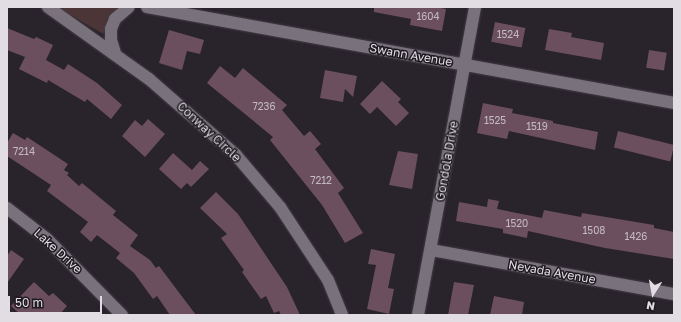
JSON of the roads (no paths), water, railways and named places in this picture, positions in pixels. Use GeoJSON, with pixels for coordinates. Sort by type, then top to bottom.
{"type":"FeatureCollection","features":[{"type":"Feature","properties":{"kind":"street","name":"Conway Circle"},"geometry":{"type":"LineString","coordinates":[[48,7],[150,79],[235,154],[280,208],[328,280],[342,315]]}},
{"type":"Feature","properties":{"kind":"street"},"geometry":{"type":"LineString","coordinates":[[115,53],[111,40],[111,29],[115,19],[129,7]]}},
{"type":"Feature","properties":{"kind":"street","name":"Swann Avenue"},"geometry":{"type":"LineString","coordinates":[[148,7],[674,103]]}},
{"type":"Feature","properties":{"kind":"street","name":"Gondola Drive"},"geometry":{"type":"LineString","coordinates":[[418,315],[475,7]]}},
{"type":"Feature","properties":{"kind":"street","name":"Lake Drive"},"geometry":{"type":"LineString","coordinates":[[7,208],[47,239],[122,315]]}},
{"type":"Feature","properties":{"kind":"street","name":"Nevada Avenue"},"geometry":{"type":"LineString","coordinates":[[431,250],[674,294]]}}]}
